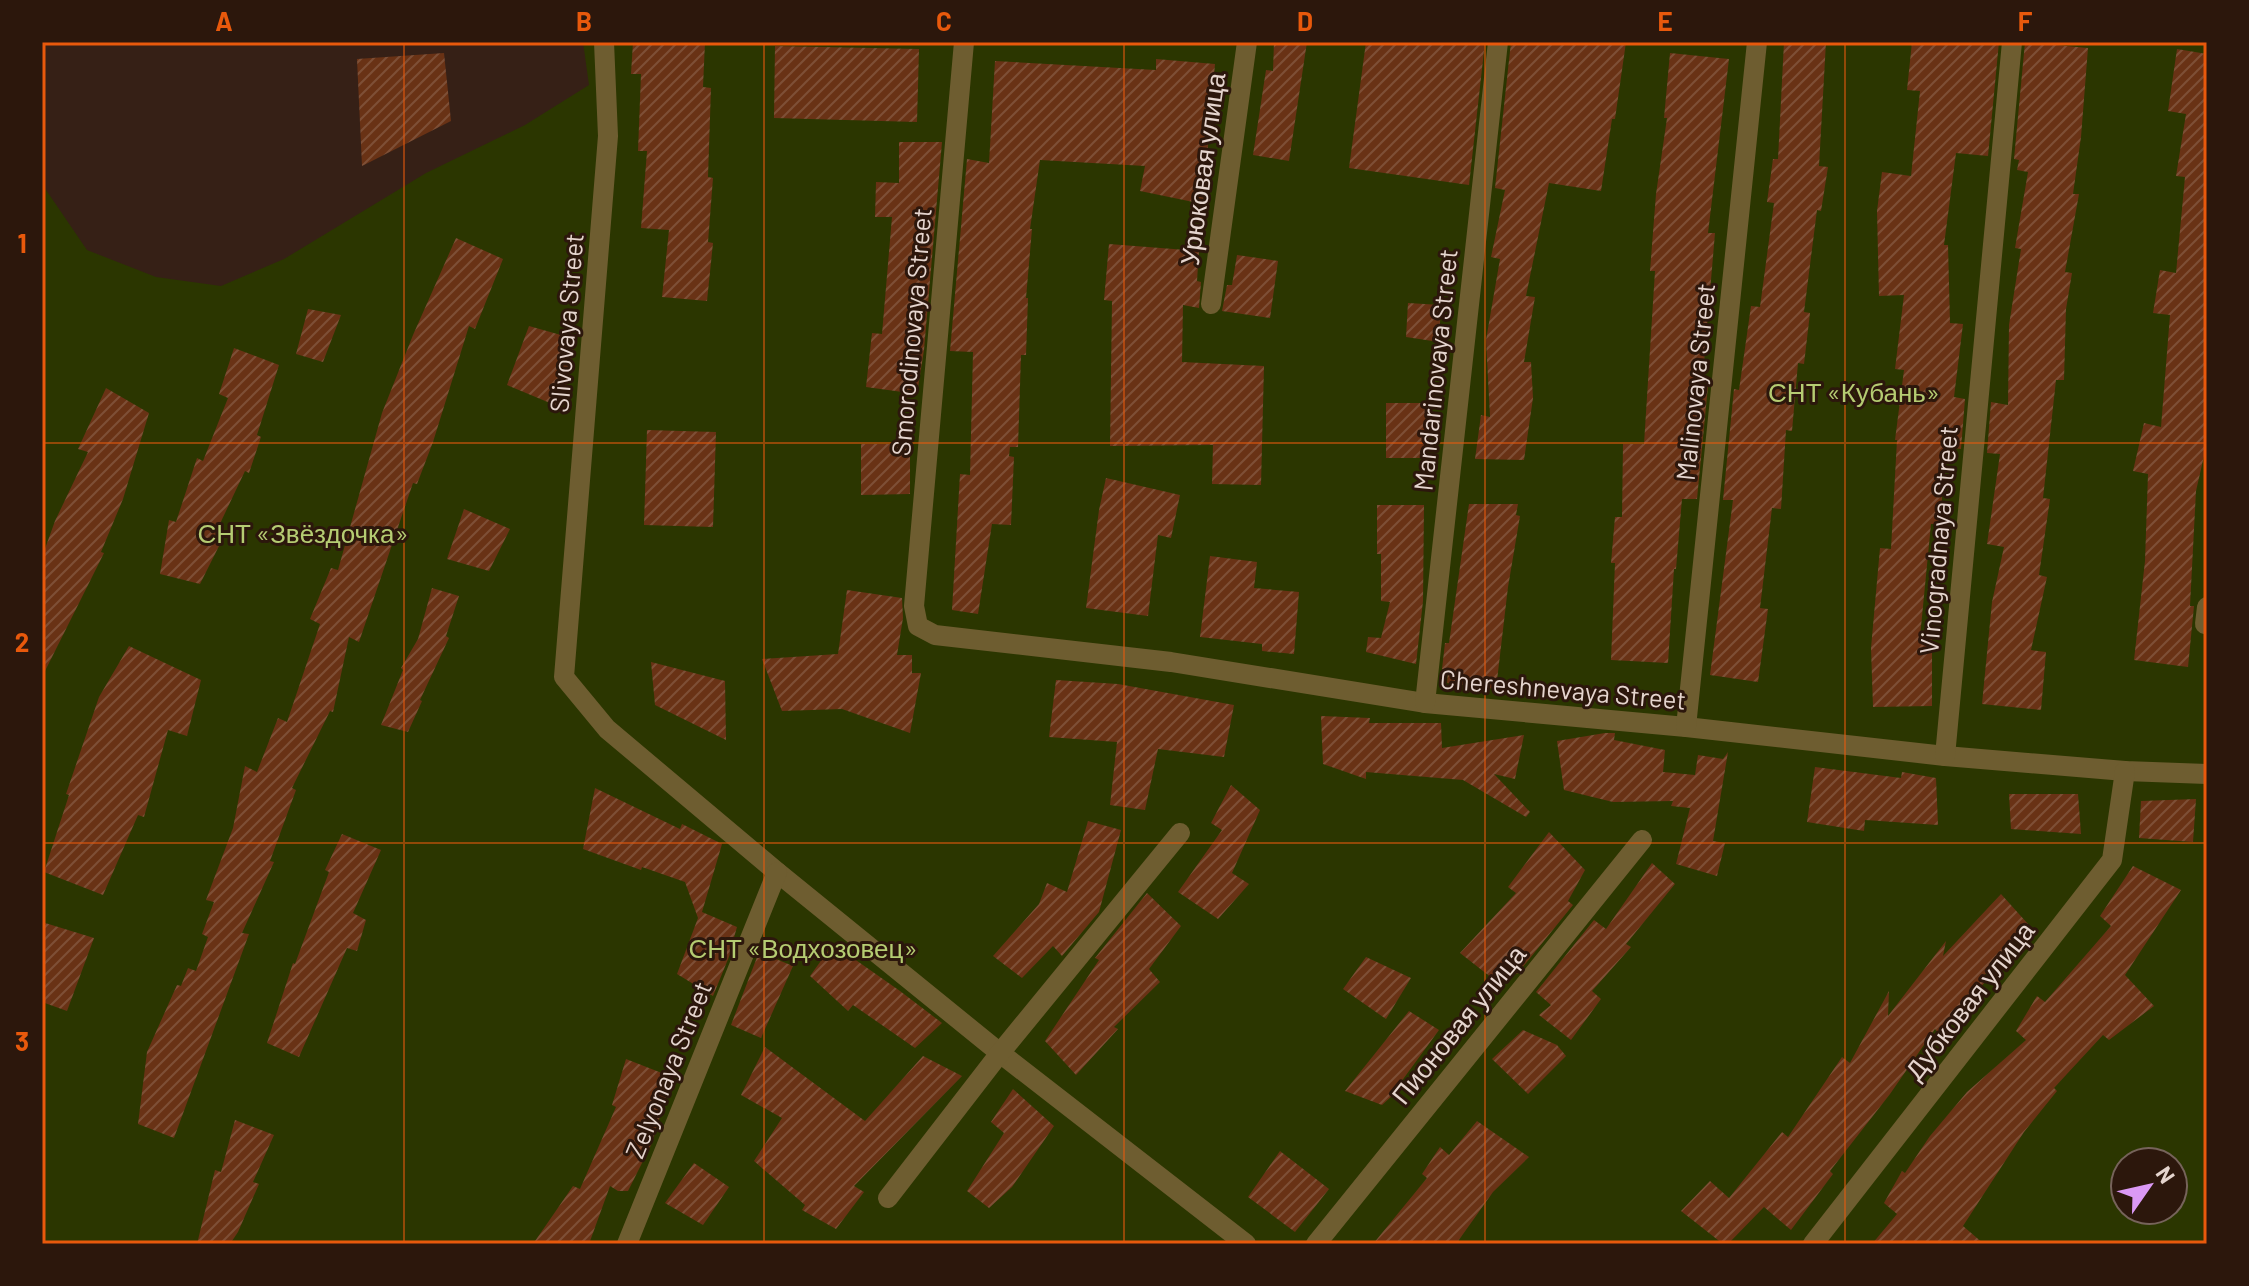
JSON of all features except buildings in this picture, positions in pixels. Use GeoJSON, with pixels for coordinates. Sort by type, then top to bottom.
{"type":"FeatureCollection","features":[{"type":"Feature","properties":{"kind":"street","name":"Slivovaya Street"},"geometry":{"type":"LineString","coordinates":[[604,42],[608,136],[564,677],[607,729],[777,872]]}},
{"type":"Feature","properties":{"kind":"street","name":"Smorodinovaya Street"},"geometry":{"type":"LineString","coordinates":[[918,626],[914,606],[964,42]]}},
{"type":"Feature","properties":{"kind":"street","name":"Урюковая улица"},"geometry":{"type":"LineString","coordinates":[[1211,304],[1247,42]]}},
{"type":"Feature","properties":{"kind":"street","name":"Mandarinovaya Street"},"geometry":{"type":"LineString","coordinates":[[1425,703],[1498,42]]}},
{"type":"Feature","properties":{"kind":"street","name":"Malinovaya Street"},"geometry":{"type":"LineString","coordinates":[[1686,727],[1757,42]]}},
{"type":"Feature","properties":{"kind":"street","name":"Vinogradnaya Street"},"geometry":{"type":"LineString","coordinates":[[1945,756],[2012,42]]}},
{"type":"Feature","properties":{"kind":"street","name":"Chereshnevaya Street"},"geometry":{"type":"LineString","coordinates":[[918,626],[935,635],[1171,662],[1425,703],[1686,727],[1945,756],[2125,771],[2207,774]]}},
{"type":"Feature","properties":{"kind":"street","name":"Дубковая улица"},"geometry":{"type":"LineString","coordinates":[[1813,1244],[2112,860],[2125,771]]}},
{"type":"Feature","properties":{"kind":"street"},"geometry":{"type":"LineString","coordinates":[[888,1198],[1000,1053],[1180,833]]}},
{"type":"Feature","properties":{"kind":"street","name":"Пионовая улица"},"geometry":{"type":"LineString","coordinates":[[1316,1244],[1642,840]]}},
{"type":"Feature","properties":{"kind":"street"},"geometry":{"type":"LineString","coordinates":[[777,872],[1000,1053],[1246,1244]]}},
{"type":"Feature","properties":{"kind":"street","name":"Zelyonaya Street"},"geometry":{"type":"LineString","coordinates":[[627,1244],[777,872]]}},
{"type":"Feature","properties":{"kind":"green space"},"geometry":{"type":"Polygon","coordinates":[[[583,42],[2207,42],[2207,1244],[42,1244],[42,184],[87,250],[156,277],[221,286],[284,259],[426,173],[525,125],[589,85],[583,42]]]}},
{"type":"Feature","properties":{"kind":"park label","name":"СНТ «Кубань»"},"geometry":{"type":"Point","coordinates":[1854,393]}},
{"type":"Feature","properties":{"kind":"park label","name":"СНТ «Звёздочка»"},"geometry":{"type":"Point","coordinates":[303,534]}},
{"type":"Feature","properties":{"kind":"park label","name":"СНТ «Водхозовец»"},"geometry":{"type":"Point","coordinates":[803,949]}}]}
